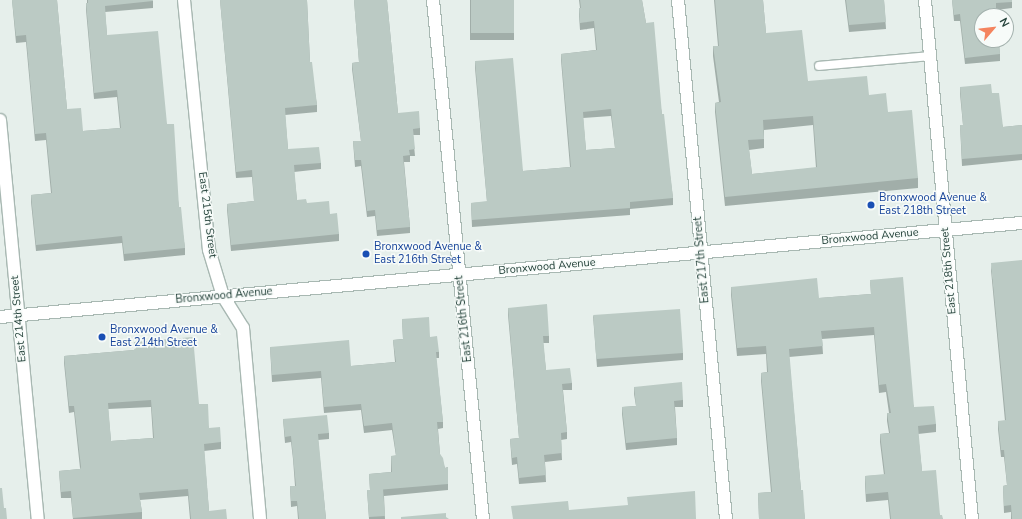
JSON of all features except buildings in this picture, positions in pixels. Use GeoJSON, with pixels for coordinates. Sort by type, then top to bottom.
{"type":"FeatureCollection","features":[{"type":"Feature","properties":{"kind":"street","name":"East 215th Street"},"geometry":{"type":"LineString","coordinates":[[184,0],[209,250],[222,296],[243,328],[260,519]]}},
{"type":"Feature","properties":{"kind":"street","name":"East 216th Street"},"geometry":{"type":"LineString","coordinates":[[433,0],[483,519]]}},
{"type":"Feature","properties":{"kind":"street","name":"East 217th Street"},"geometry":{"type":"LineString","coordinates":[[678,0],[726,519]]}},
{"type":"Feature","properties":{"kind":"street","name":"East 218th Street"},"geometry":{"type":"LineString","coordinates":[[925,0],[972,519]]}},
{"type":"Feature","properties":{"kind":"street","name":"East 214th Street"},"geometry":{"type":"LineString","coordinates":[[0,120],[38,519]]}},
{"type":"Feature","properties":{"kind":"street","name":"Bronxwood Avenue"},"geometry":{"type":"LineString","coordinates":[[0,317],[1022,223]]}},
{"type":"Feature","properties":{"kind":"lane"},"geometry":{"type":"LineString","coordinates":[[819,66],[930,56]]}},
{"type":"Feature","properties":{"kind":"place","name":"Bronxwood Avenue & East 218th Street"},"geometry":{"type":"Point","coordinates":[871,205]}},
{"type":"Feature","properties":{"kind":"place","name":"Bronxwood Avenue & East 216th Street"},"geometry":{"type":"Point","coordinates":[366,254]}},
{"type":"Feature","properties":{"kind":"place","name":"Bronxwood Avenue & East 214th Street"},"geometry":{"type":"Point","coordinates":[102,337]}}]}
